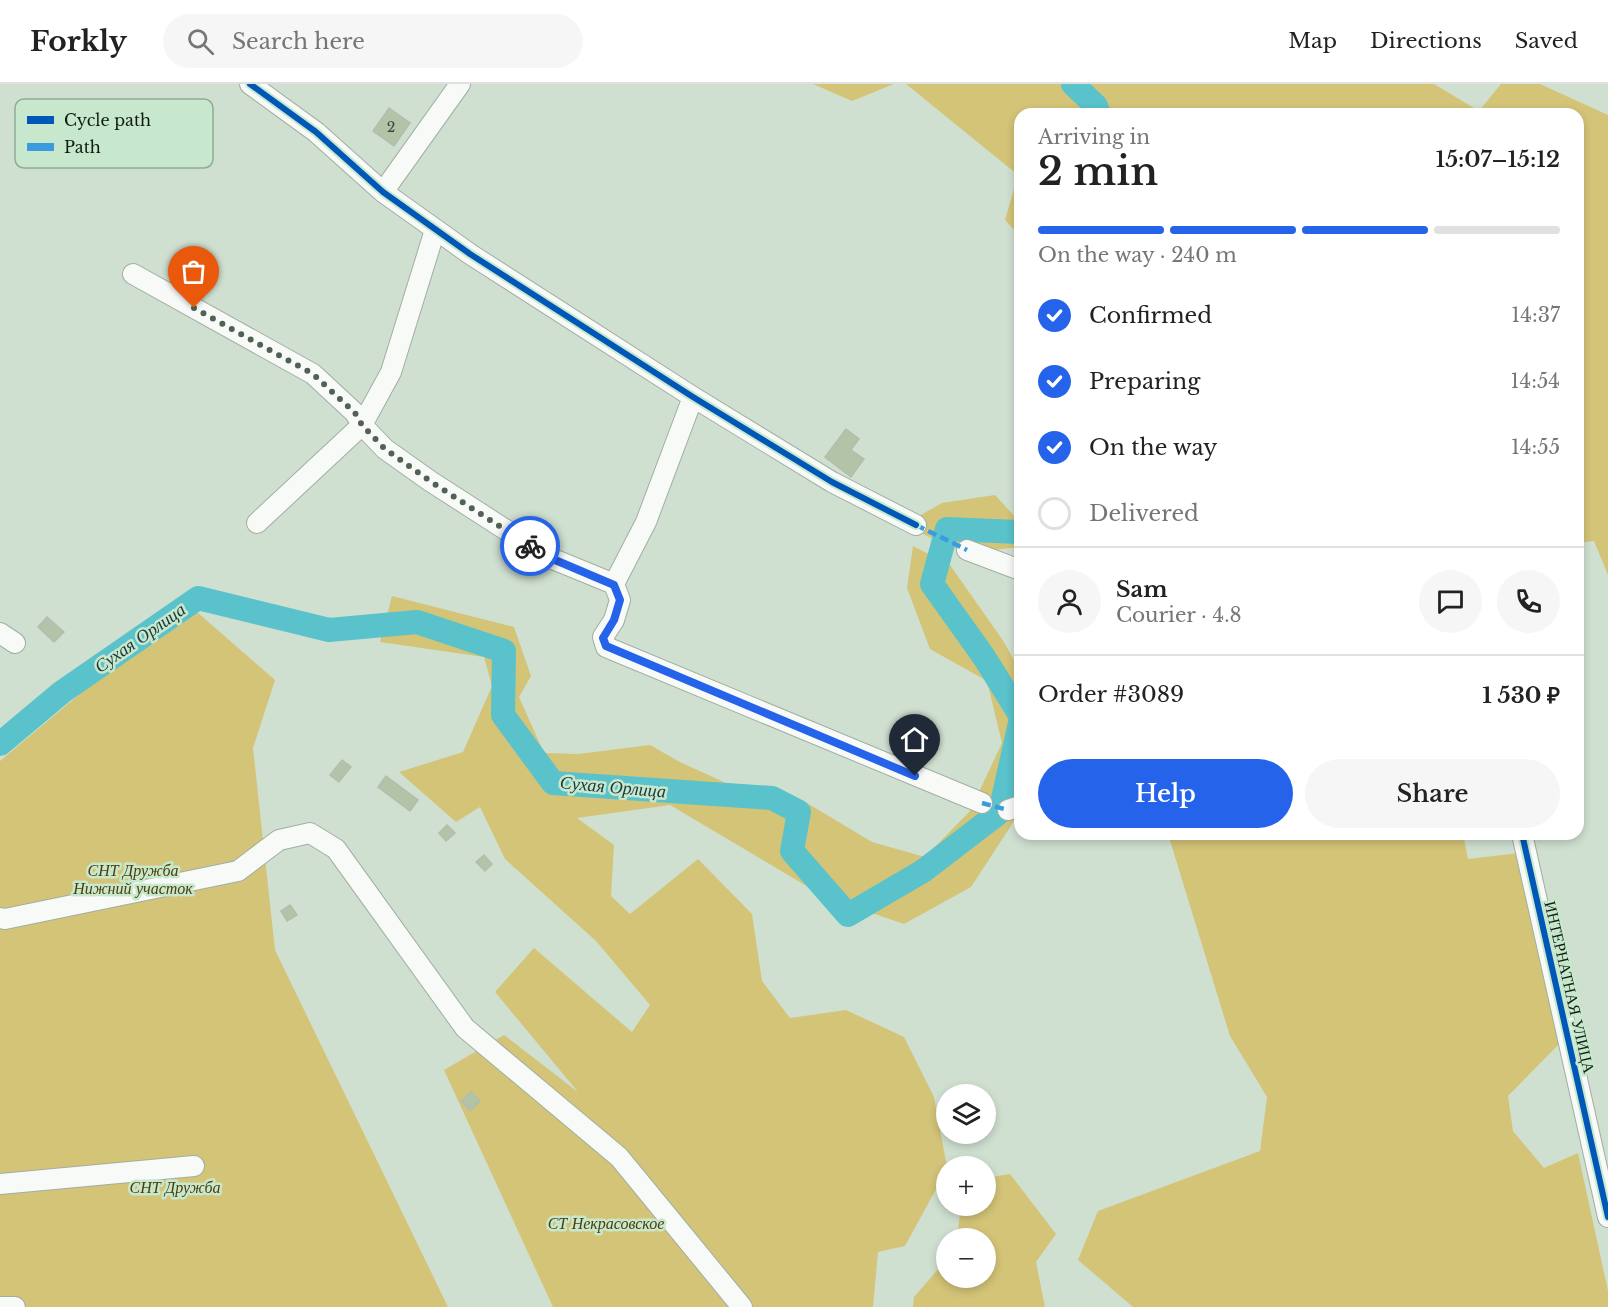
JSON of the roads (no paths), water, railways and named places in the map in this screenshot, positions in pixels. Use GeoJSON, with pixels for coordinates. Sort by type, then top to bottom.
{"type":"FeatureCollection","features":[{"type":"Feature","properties":{"kind":"street"},"geometry":{"type":"LineString","coordinates":[[250,84],[316,132],[383,192],[435,230],[693,397],[832,482],[916,525]]}},
{"type":"Feature","properties":{"kind":"street"},"geometry":{"type":"LineString","coordinates":[[383,192],[460,84]]}},
{"type":"Feature","properties":{"kind":"street"},"geometry":{"type":"LineString","coordinates":[[257,524],[362,425],[391,372],[435,230]]}},
{"type":"Feature","properties":{"kind":"street"},"geometry":{"type":"LineString","coordinates":[[134,274],[313,374],[355,413],[362,425],[385,449],[430,481],[548,557],[614,585],[620,600],[614,620],[603,638],[606,646],[982,803]]}},
{"type":"Feature","properties":{"kind":"street"},"geometry":{"type":"LineString","coordinates":[[614,585],[646,522],[693,397]]}},
{"type":"Feature","properties":{"kind":"street"},"geometry":{"type":"LineString","coordinates":[[967,550],[1014,568]]}},
{"type":"Feature","properties":{"kind":"street"},"geometry":{"type":"LineString","coordinates":[[0,918],[5,919],[238,871],[279,840],[310,833],[336,849],[465,1028],[619,1157],[742,1307]]}},
{"type":"Feature","properties":{"kind":"street","name":"ИНТЕРНАТНАЯ УЛИЦА"},"geometry":{"type":"LineString","coordinates":[[1523,840],[1608,1217]]}},
{"type":"Feature","properties":{"kind":"street"},"geometry":{"type":"LineString","coordinates":[[0,1184],[194,1166]]}},
{"type":"Feature","properties":{"kind":"street"},"geometry":{"type":"LineString","coordinates":[[0,1307],[15,1307]]}},
{"type":"Feature","properties":{"kind":"waterway","name":"Сухая Орлица"},"geometry":{"type":"LineString","coordinates":[[1073,84],[1097,108]]}},
{"type":"Feature","properties":{"kind":"waterway","name":"Сухая Орлица"},"geometry":{"type":"LineString","coordinates":[[1014,532],[947,529],[932,584],[984,657],[1014,705]]}},
{"type":"Feature","properties":{"kind":"waterway","name":"Сухая Орлица"},"geometry":{"type":"LineString","coordinates":[[0,744],[62,692],[198,598],[329,630],[417,622],[504,651],[503,715],[553,783],[772,798],[799,812],[792,851],[848,915],[923,871],[1000,812],[1014,750]]}},
{"type":"Feature","properties":{"kind":"park label","name":"СНТ Дружба Нижний участок"},"geometry":{"type":"Point","coordinates":[133,879]}},
{"type":"Feature","properties":{"kind":"park label","name":"СНТ Дружба"},"geometry":{"type":"Point","coordinates":[175,1187]}},
{"type":"Feature","properties":{"kind":"park label","name":"СТ Некрасовское"},"geometry":{"type":"Point","coordinates":[606,1223]}}]}
